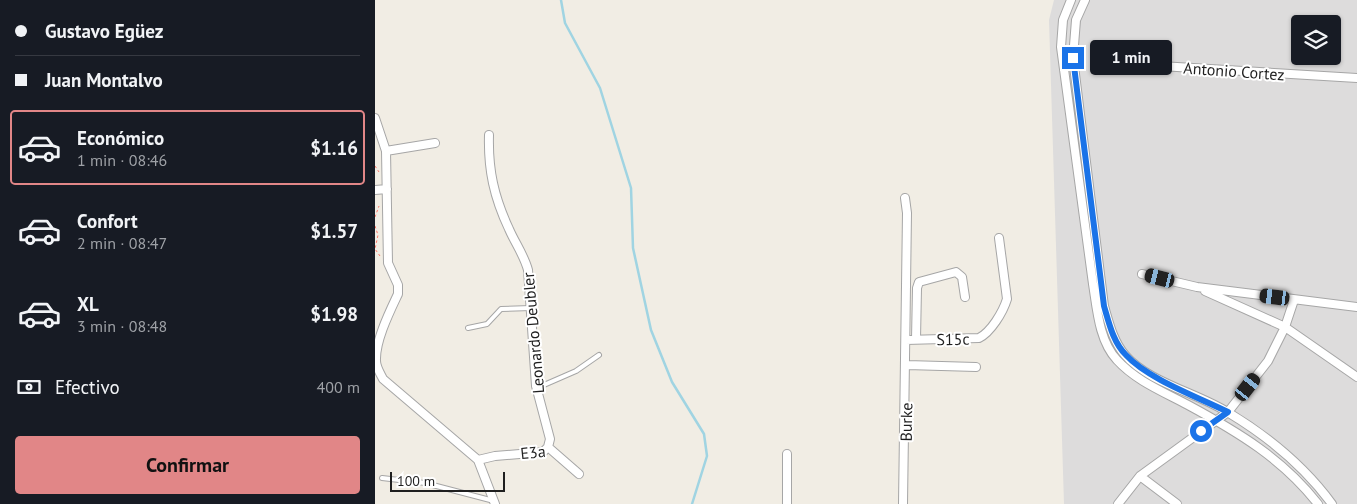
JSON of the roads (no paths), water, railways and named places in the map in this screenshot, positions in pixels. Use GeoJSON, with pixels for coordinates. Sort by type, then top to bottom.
{"type":"FeatureCollection","features":[{"type":"Feature","properties":{"kind":"street"},"geometry":{"type":"LineString","coordinates":[[1071,0],[1063,20],[1061,47],[1105,340],[1116,360],[1138,378],[1216,420],[1261,447],[1318,504]]}},
{"type":"Feature","properties":{"kind":"street"},"geometry":{"type":"LineString","coordinates":[[1085,0],[1076,20],[1073,58],[1099,296],[1111,333],[1125,355],[1144,370],[1228,412],[1275,446],[1313,481],[1331,504]]}},
{"type":"Feature","properties":{"kind":"street","name":"Antonio Cortez"},"geometry":{"type":"LineString","coordinates":[[1111,63],[1357,78]]}},
{"type":"Feature","properties":{"kind":"street"},"geometry":{"type":"LineString","coordinates":[[375,118],[386,151],[388,263],[399,285],[398,294],[377,349],[376,360],[379,378],[478,460],[495,502]]}},
{"type":"Feature","properties":{"kind":"street","name":"Leonardo Deubler"},"geometry":{"type":"LineString","coordinates":[[489,135],[490,171],[502,212],[525,257],[529,277],[537,388],[550,440],[548,447]]}},
{"type":"Feature","properties":{"kind":"street"},"geometry":{"type":"LineString","coordinates":[[386,151],[435,143]]}},
{"type":"Feature","properties":{"kind":"street"},"geometry":{"type":"LineString","coordinates":[[375,190],[387,189]]}},
{"type":"Feature","properties":{"kind":"street","name":"Burke"},"geometry":{"type":"LineString","coordinates":[[903,504],[907,366],[907,213],[905,198]]}},
{"type":"Feature","properties":{"kind":"street","name":"S15c"},"geometry":{"type":"LineString","coordinates":[[906,340],[979,338],[987,333],[1005,307],[1007,299],[999,238]]}},
{"type":"Feature","properties":{"kind":"street"},"geometry":{"type":"LineString","coordinates":[[916,339],[917,288],[919,282],[956,272],[961,277],[965,297]]}},
{"type":"Feature","properties":{"kind":"street"},"geometry":{"type":"LineString","coordinates":[[1142,274],[1197,287],[1357,307]]}},
{"type":"Feature","properties":{"kind":"street"},"geometry":{"type":"LineString","coordinates":[[1197,287],[1285,327],[1357,376]]}},
{"type":"Feature","properties":{"kind":"street"},"geometry":{"type":"LineString","coordinates":[[1118,504],[1140,476],[1228,412],[1268,361],[1285,327],[1294,300]]}},
{"type":"Feature","properties":{"kind":"street"},"geometry":{"type":"LineString","coordinates":[[907,366],[976,367]]}},
{"type":"Feature","properties":{"kind":"street","name":"E3a"},"geometry":{"type":"LineString","coordinates":[[478,460],[495,456],[543,452],[548,447],[579,474]]}},
{"type":"Feature","properties":{"kind":"street"},"geometry":{"type":"LineString","coordinates":[[787,454],[787,504]]}},
{"type":"Feature","properties":{"kind":"street"},"geometry":{"type":"LineString","coordinates":[[1140,476],[1177,504]]}},
{"type":"Feature","properties":{"kind":"lane"},"geometry":{"type":"LineString","coordinates":[[468,328],[487,324],[501,309],[531,308]]}},
{"type":"Feature","properties":{"kind":"lane"},"geometry":{"type":"LineString","coordinates":[[537,388],[575,371],[599,355]]}},
{"type":"Feature","properties":{"kind":"lane"},"geometry":{"type":"LineString","coordinates":[[382,478],[425,483],[495,502]]}},
{"type":"Feature","properties":{"kind":"waterway"},"geometry":{"type":"LineString","coordinates":[[561,0],[565,23],[600,88],[631,188],[633,248],[651,330],[672,382],[704,434],[707,456],[692,504]]}}]}
